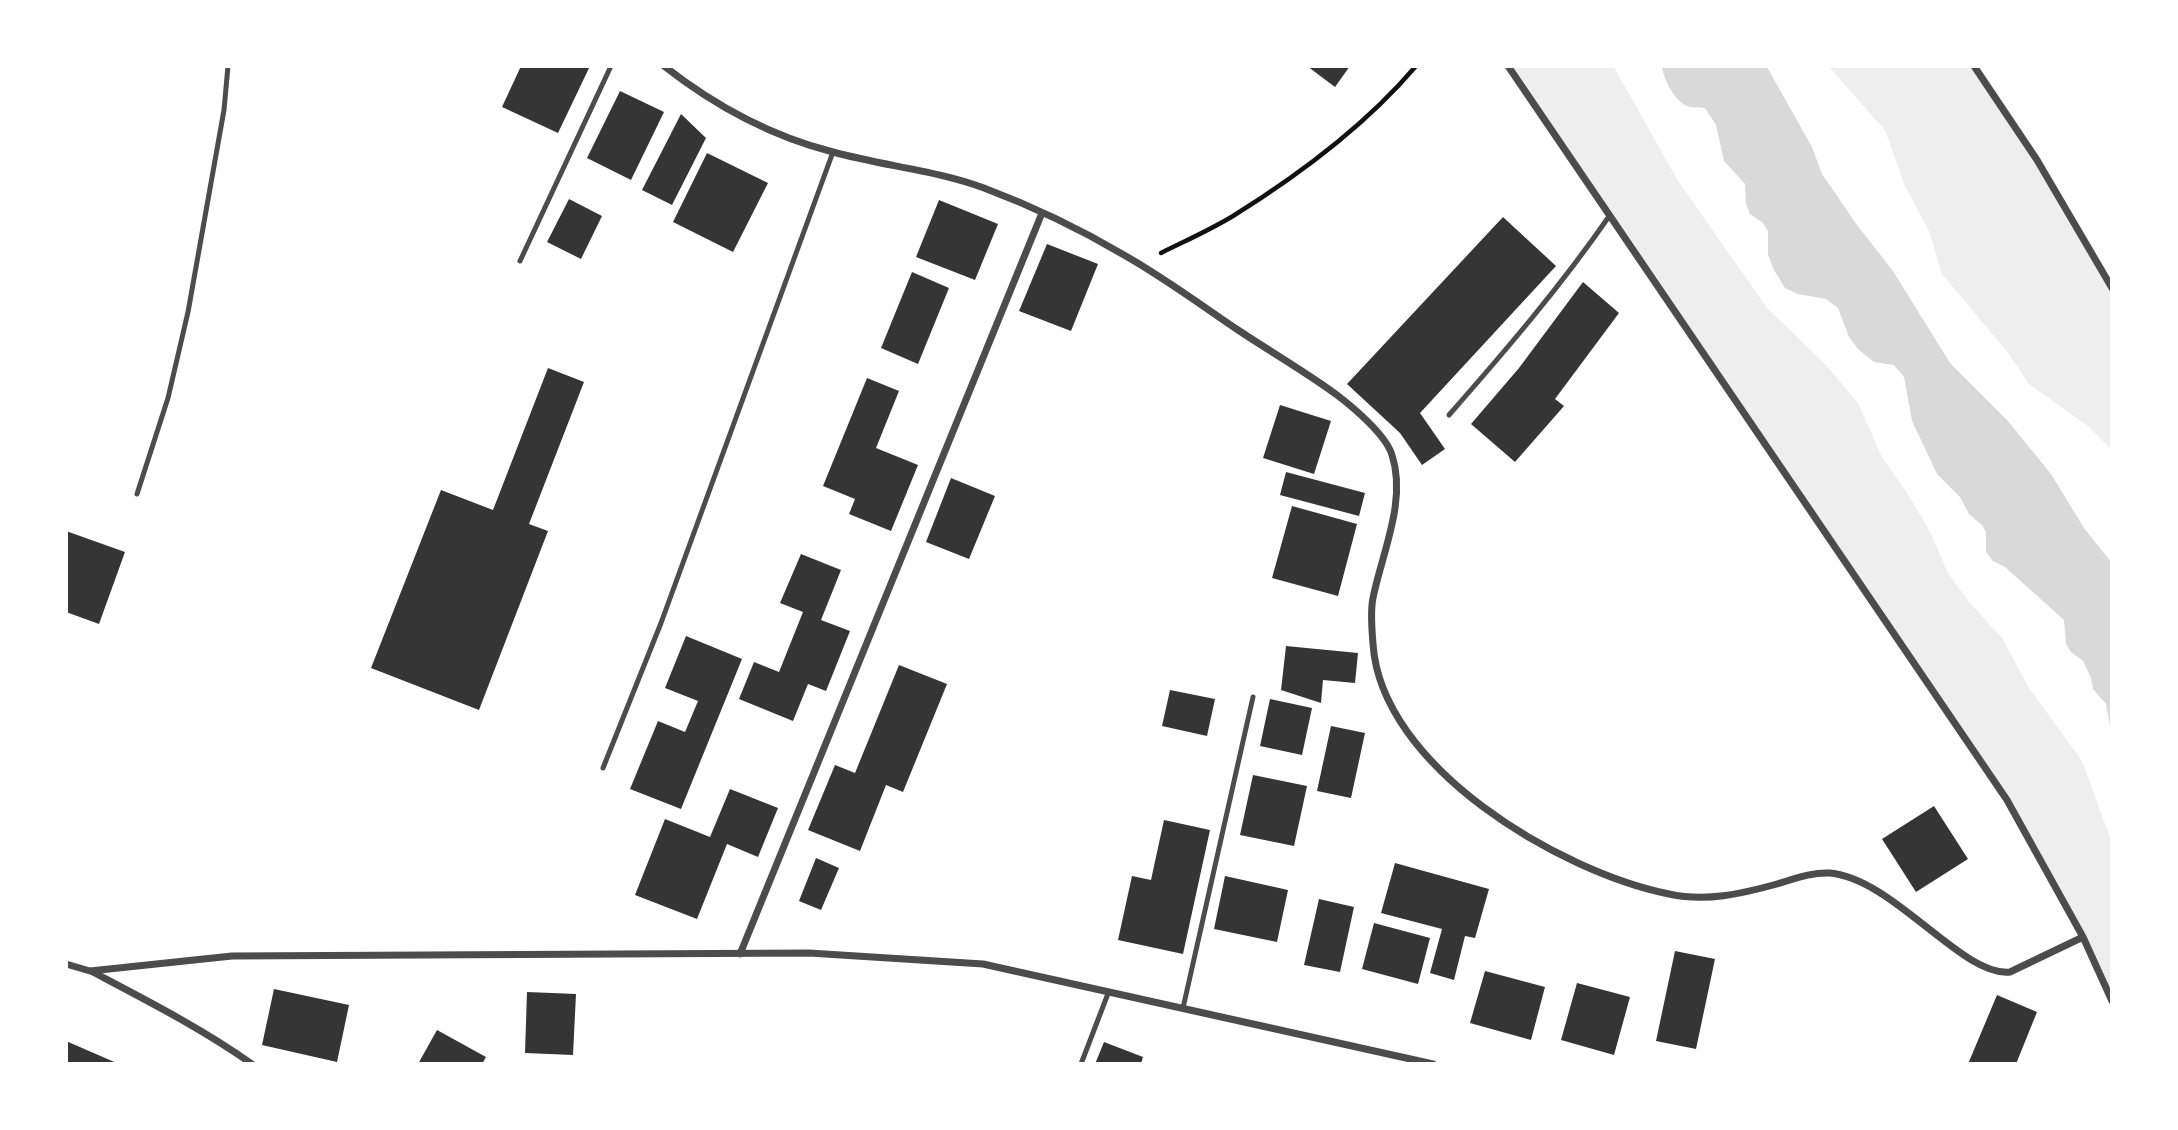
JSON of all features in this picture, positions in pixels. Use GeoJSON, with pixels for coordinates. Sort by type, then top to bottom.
{"type":"FeatureCollection","features":[{"type":"Feature","properties":{"kind":"street"},"geometry":{"type":"LineString","coordinates":[[664,66],[726,110],[763,129],[833,152],[947,176],[1042,213],[1139,264],[1337,395],[1370,425],[1392,451],[1396,481],[1394,510],[1372,604],[1373,650],[1382,690],[1399,722],[1427,754],[1466,794],[1508,825],[1557,854],[1622,882],[1673,895],[1707,898],[1738,895],[1811,874],[1832,873],[1861,882],[1890,899],[1977,964],[1998,974],[2010,972],[2083,937]]}},
{"type":"Feature","properties":{"kind":"street"},"geometry":{"type":"LineString","coordinates":[[1508,66],[2007,800],[2083,937],[2112,1001]]}},
{"type":"Feature","properties":{"kind":"street"},"geometry":{"type":"LineString","coordinates":[[1974,66],[2037,160],[2112,288]]}},
{"type":"Feature","properties":{"kind":"street"},"geometry":{"type":"LineString","coordinates":[[740,954],[1042,213]]}},
{"type":"Feature","properties":{"kind":"street"},"geometry":{"type":"LineString","coordinates":[[90,971],[232,956],[810,953],[983,964],[1406,1060],[1433,1063]]}},
{"type":"Feature","properties":{"kind":"street"},"geometry":{"type":"LineString","coordinates":[[66,964],[90,971],[166,1011],[252,1063]]}},
{"type":"Feature","properties":{"kind":"lane"},"geometry":{"type":"LineString","coordinates":[[137,494],[169,398],[188,312],[224,110],[228,66]]}},
{"type":"Feature","properties":{"kind":"lane"},"geometry":{"type":"LineString","coordinates":[[520,261],[611,66]]}},
{"type":"Feature","properties":{"kind":"lane"},"geometry":{"type":"LineString","coordinates":[[603,768],[661,623],[833,152]]}},
{"type":"Feature","properties":{"kind":"lane"},"geometry":{"type":"LineString","coordinates":[[1449,415],[1536,315],[1610,215]]}},
{"type":"Feature","properties":{"kind":"lane"},"geometry":{"type":"LineString","coordinates":[[1183,1008],[1253,697]]}},
{"type":"Feature","properties":{"kind":"lane"},"geometry":{"type":"LineString","coordinates":[[1081,1063],[1109,991]]}},
{"type":"Feature","properties":{"kind":"path"},"geometry":{"type":"LineString","coordinates":[[1139,264],[1232,217],[1320,157],[1398,87],[1416,66]]}},
{"type":"Feature","properties":{"kind":"shaded area"},"geometry":{"type":"Polygon","coordinates":[[[1508,67],[1614,67],[1678,181],[1767,308],[1825,364],[1858,403],[1882,457],[1930,532],[1949,575],[2002,638],[2029,688],[2082,761],[2111,840],[2111,1001],[2083,937],[2007,800],[1508,67]]]}},
{"type":"Feature","properties":{"kind":"shaded area"},"geometry":{"type":"Polygon","coordinates":[[[1662,67],[1767,67],[1812,147],[1822,174],[1893,271],[1950,363],[2008,421],[2051,474],[2084,528],[2111,562],[2111,731],[2106,704],[2093,689],[2083,661],[2071,652],[2066,644],[2064,620],[2005,567],[1993,561],[1986,552],[1986,532],[1982,525],[1969,514],[1960,497],[1937,474],[1912,421],[1904,377],[1894,365],[1874,362],[1859,350],[1849,337],[1838,308],[1826,299],[1798,294],[1785,288],[1768,255],[1768,231],[1763,223],[1750,214],[1746,204],[1745,184],[1724,161],[1716,125],[1705,108],[1687,106],[1678,99],[1667,83],[1662,67]]]}},
{"type":"Feature","properties":{"kind":"shaded area"},"geometry":{"type":"Polygon","coordinates":[[[1829,67],[1974,67],[2037,160],[2111,288],[2111,449],[2088,426],[2029,384],[2009,354],[1942,274],[1929,231],[1904,184],[1885,130],[1829,67]]]}},
{"type":"Feature","properties":{"kind":"building"},"geometry":{"type":"Polygon","coordinates":[[[521,66],[590,66],[558,133],[502,107],[521,66]]]}},
{"type":"Feature","properties":{"kind":"building"},"geometry":{"type":"Polygon","coordinates":[[[1307,66],[1350,66],[1335,87],[1307,66]]]}},
{"type":"Feature","properties":{"kind":"building"},"geometry":{"type":"Polygon","coordinates":[[[620,91],[664,112],[631,180],[587,158],[620,91]]]}},
{"type":"Feature","properties":{"kind":"building"},"geometry":{"type":"Polygon","coordinates":[[[681,114],[706,138],[672,205],[642,190],[681,114]]]}},
{"type":"Feature","properties":{"kind":"building"},"geometry":{"type":"Polygon","coordinates":[[[707,153],[768,183],[733,252],[673,222],[707,153]]]}},
{"type":"Feature","properties":{"kind":"building"},"geometry":{"type":"Polygon","coordinates":[[[569,199],[602,216],[581,259],[547,242],[569,199]]]}},
{"type":"Feature","properties":{"kind":"building"},"geometry":{"type":"Polygon","coordinates":[[[939,200],[998,224],[975,280],[916,257],[939,200]]]}},
{"type":"Feature","properties":{"kind":"building"},"geometry":{"type":"Polygon","coordinates":[[[1503,217],[1556,266],[1420,413],[1445,449],[1422,465],[1400,433],[1347,384],[1503,217]]]}},
{"type":"Feature","properties":{"kind":"building"},"geometry":{"type":"Polygon","coordinates":[[[1047,244],[1098,264],[1071,331],[1019,311],[1047,244]]]}},
{"type":"Feature","properties":{"kind":"building"},"geometry":{"type":"Polygon","coordinates":[[[912,272],[949,288],[918,364],[881,348],[912,272]]]}},
{"type":"Feature","properties":{"kind":"building"},"geometry":{"type":"Polygon","coordinates":[[[1583,282],[1619,313],[1555,399],[1564,406],[1515,462],[1471,424],[1519,368],[1583,282]]]}},
{"type":"Feature","properties":{"kind":"building"},"geometry":{"type":"Polygon","coordinates":[[[548,368],[584,382],[529,524],[548,531],[479,710],[371,668],[441,490],[493,510],[548,368]]]}},
{"type":"Feature","properties":{"kind":"building"},"geometry":{"type":"Polygon","coordinates":[[[867,378],[899,391],[876,448],[918,465],[891,531],[849,514],[855,499],[823,486],[867,378]]]}},
{"type":"Feature","properties":{"kind":"building"},"geometry":{"type":"Polygon","coordinates":[[[1280,405],[1331,421],[1314,474],[1263,458],[1280,405]]]}},
{"type":"Feature","properties":{"kind":"building"},"geometry":{"type":"Polygon","coordinates":[[[1286,472],[1365,493],[1359,516],[1280,495],[1286,472]]]}},
{"type":"Feature","properties":{"kind":"building"},"geometry":{"type":"Polygon","coordinates":[[[951,478],[995,496],[969,559],[926,542],[951,478]]]}},
{"type":"Feature","properties":{"kind":"building"},"geometry":{"type":"Polygon","coordinates":[[[1292,506],[1357,524],[1338,596],[1272,578],[1292,506]]]}},
{"type":"Feature","properties":{"kind":"building"},"geometry":{"type":"Polygon","coordinates":[[[66,531],[125,552],[99,624],[66,612],[66,531]]]}},
{"type":"Feature","properties":{"kind":"building"},"geometry":{"type":"Polygon","coordinates":[[[801,554],[841,570],[821,620],[850,631],[826,691],[808,684],[793,721],[739,699],[754,662],[779,672],[803,612],[780,603],[801,554]]]}},
{"type":"Feature","properties":{"kind":"building"},"geometry":{"type":"Polygon","coordinates":[[[686,636],[742,659],[681,809],[630,789],[658,721],[685,732],[698,701],[665,688],[686,636]]]}},
{"type":"Feature","properties":{"kind":"building"},"geometry":{"type":"Polygon","coordinates":[[[1286,646],[1358,653],[1355,683],[1323,680],[1321,703],[1281,690],[1286,646]]]}},
{"type":"Feature","properties":{"kind":"building"},"geometry":{"type":"Polygon","coordinates":[[[899,665],[947,684],[903,792],[886,785],[860,851],[808,830],[835,765],[855,773],[899,665]]]}},
{"type":"Feature","properties":{"kind":"building"},"geometry":{"type":"Polygon","coordinates":[[[1170,690],[1215,699],[1207,736],[1162,726],[1170,690]]]}},
{"type":"Feature","properties":{"kind":"building"},"geometry":{"type":"Polygon","coordinates":[[[1270,699],[1312,708],[1302,755],[1260,746],[1270,699]]]}},
{"type":"Feature","properties":{"kind":"building"},"geometry":{"type":"Polygon","coordinates":[[[1331,726],[1365,733],[1351,798],[1317,791],[1331,726]]]}},
{"type":"Feature","properties":{"kind":"building"},"geometry":{"type":"Polygon","coordinates":[[[1253,775],[1307,786],[1294,846],[1240,835],[1253,775]]]}},
{"type":"Feature","properties":{"kind":"building"},"geometry":{"type":"Polygon","coordinates":[[[730,789],[778,808],[758,857],[727,844],[697,919],[635,895],[665,819],[710,837],[730,789]]]}},
{"type":"Feature","properties":{"kind":"building"},"geometry":{"type":"Polygon","coordinates":[[[1934,806],[1968,859],[1916,892],[1882,839],[1934,806]]]}},
{"type":"Feature","properties":{"kind":"building"},"geometry":{"type":"Polygon","coordinates":[[[1164,820],[1210,830],[1183,954],[1118,940],[1132,876],[1151,880],[1164,820]]]}},
{"type":"Feature","properties":{"kind":"building"},"geometry":{"type":"Polygon","coordinates":[[[816,858],[839,868],[821,910],[799,901],[816,858]]]}},
{"type":"Feature","properties":{"kind":"building"},"geometry":{"type":"Polygon","coordinates":[[[1395,863],[1489,889],[1475,938],[1465,936],[1454,980],[1430,973],[1442,929],[1381,913],[1395,863]]]}},
{"type":"Feature","properties":{"kind":"building"},"geometry":{"type":"Polygon","coordinates":[[[1225,876],[1288,890],[1277,942],[1214,929],[1225,876]]]}},
{"type":"Feature","properties":{"kind":"building"},"geometry":{"type":"Polygon","coordinates":[[[1319,899],[1354,907],[1340,972],[1304,965],[1319,899]]]}},
{"type":"Feature","properties":{"kind":"building"},"geometry":{"type":"Polygon","coordinates":[[[1374,923],[1430,938],[1418,984],[1362,969],[1374,923]]]}},
{"type":"Feature","properties":{"kind":"building"},"geometry":{"type":"Polygon","coordinates":[[[1675,951],[1715,959],[1696,1049],[1656,1041],[1675,951]]]}},
{"type":"Feature","properties":{"kind":"building"},"geometry":{"type":"Polygon","coordinates":[[[1485,971],[1545,987],[1531,1040],[1470,1023],[1485,971]]]}},
{"type":"Feature","properties":{"kind":"building"},"geometry":{"type":"Polygon","coordinates":[[[1577,983],[1630,997],[1614,1055],[1561,1040],[1577,983]]]}},
{"type":"Feature","properties":{"kind":"building"},"geometry":{"type":"Polygon","coordinates":[[[274,989],[349,1005],[337,1062],[262,1045],[274,989]]]}},
{"type":"Feature","properties":{"kind":"building"},"geometry":{"type":"Polygon","coordinates":[[[527,992],[576,994],[573,1055],[525,1053],[527,992]]]}},
{"type":"Feature","properties":{"kind":"building"},"geometry":{"type":"Polygon","coordinates":[[[1997,995],[2037,1012],[2016,1064],[1968,1064],[1997,995]]]}},
{"type":"Feature","properties":{"kind":"building"},"geometry":{"type":"Polygon","coordinates":[[[437,1030],[486,1057],[482,1064],[418,1064],[437,1030]]]}},
{"type":"Feature","properties":{"kind":"building"},"geometry":{"type":"Polygon","coordinates":[[[66,1041],[119,1064],[66,1064],[66,1041]]]}},
{"type":"Feature","properties":{"kind":"building"},"geometry":{"type":"Polygon","coordinates":[[[1104,1042],[1143,1057],[1141,1064],[1095,1064],[1104,1042]]]}}]}
